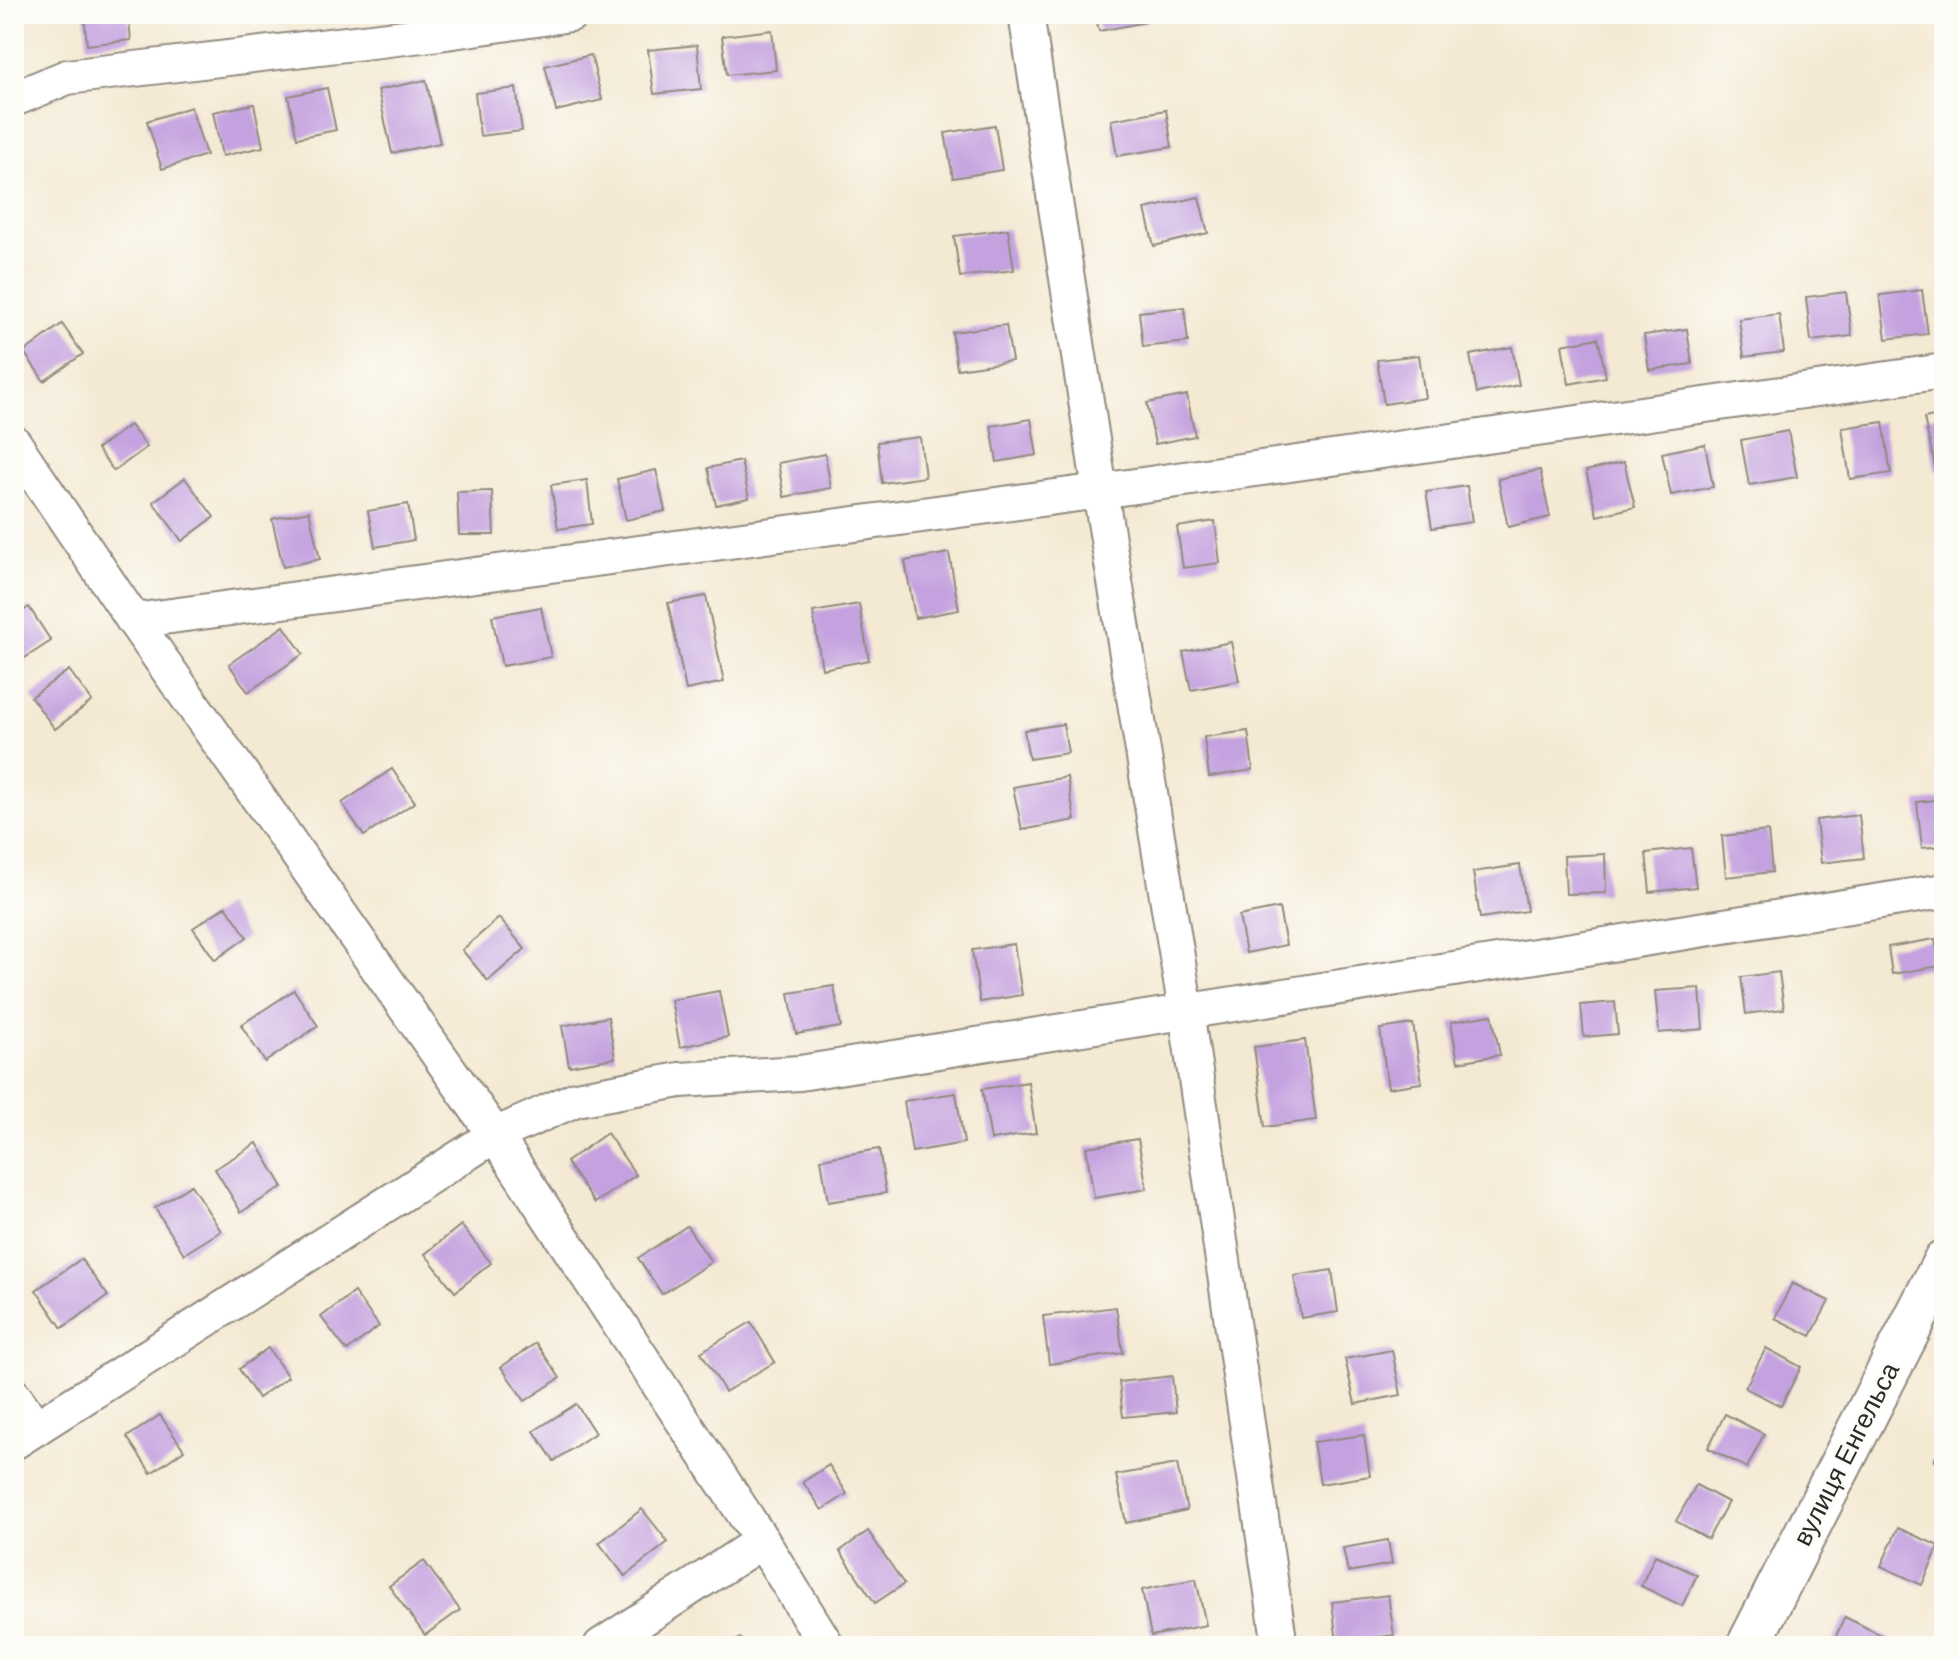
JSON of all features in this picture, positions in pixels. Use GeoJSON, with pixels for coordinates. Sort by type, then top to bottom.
{"type":"FeatureCollection","features":[{"type":"Feature","properties":{"kind":"street"},"geometry":{"type":"LineString","coordinates":[[14,99],[67,77],[438,24],[571,14]]}},
{"type":"Feature","properties":{"kind":"street"},"geometry":{"type":"LineString","coordinates":[[1026,14],[1100,491],[1186,1011],[1280,1646]]}},
{"type":"Feature","properties":{"kind":"street"},"geometry":{"type":"LineString","coordinates":[[134,621],[1100,491],[1944,371]]}},
{"type":"Feature","properties":{"kind":"street"},"geometry":{"type":"LineString","coordinates":[[14,443],[134,621],[495,1135],[762,1541],[827,1646]]}},
{"type":"Feature","properties":{"kind":"street"},"geometry":{"type":"LineString","coordinates":[[14,1396],[25,1435],[495,1135],[576,1099],[680,1080],[800,1073],[1944,891]]}},
{"type":"Feature","properties":{"kind":"street","name":"вулиця Енгельса"},"geometry":{"type":"LineString","coordinates":[[1748,1646],[1944,1262]]}},
{"type":"Feature","properties":{"kind":"street"},"geometry":{"type":"LineString","coordinates":[[601,1646],[762,1541]]}},
{"type":"Feature","properties":{"kind":"building"},"geometry":{"type":"Polygon","coordinates":[[[84,14],[128,14],[131,40],[87,45],[84,14]]]}},
{"type":"Feature","properties":{"kind":"building"},"geometry":{"type":"Polygon","coordinates":[[[1095,14],[1144,14],[1146,22],[1099,31],[1095,14]]]}},
{"type":"Feature","properties":{"kind":"building"},"geometry":{"type":"Polygon","coordinates":[[[772,30],[776,70],[727,75],[722,36],[772,30]]]}},
{"type":"Feature","properties":{"kind":"building"},"geometry":{"type":"Polygon","coordinates":[[[697,45],[701,89],[654,94],[648,50],[697,45]]]}},
{"type":"Feature","properties":{"kind":"building"},"geometry":{"type":"Polygon","coordinates":[[[591,55],[602,100],[556,111],[545,66],[591,55]]]}},
{"type":"Feature","properties":{"kind":"building"},"geometry":{"type":"Polygon","coordinates":[[[426,80],[440,143],[392,153],[378,90],[426,80]]]}},
{"type":"Feature","properties":{"kind":"building"},"geometry":{"type":"Polygon","coordinates":[[[327,88],[336,130],[297,138],[288,96],[327,88]]]}},
{"type":"Feature","properties":{"kind":"building"},"geometry":{"type":"Polygon","coordinates":[[[516,88],[522,131],[480,136],[475,93],[516,88]]]}},
{"type":"Feature","properties":{"kind":"building"},"geometry":{"type":"Polygon","coordinates":[[[254,104],[263,147],[222,156],[213,112],[254,104]]]}},
{"type":"Feature","properties":{"kind":"building"},"geometry":{"type":"Polygon","coordinates":[[[191,107],[206,155],[162,169],[147,121],[191,107]]]}},
{"type":"Feature","properties":{"kind":"building"},"geometry":{"type":"Polygon","coordinates":[[[1166,110],[1172,147],[1117,156],[1111,120],[1166,110]]]}},
{"type":"Feature","properties":{"kind":"building"},"geometry":{"type":"Polygon","coordinates":[[[995,125],[1002,170],[953,178],[945,133],[995,125]]]}},
{"type":"Feature","properties":{"kind":"building"},"geometry":{"type":"Polygon","coordinates":[[[1199,197],[1208,233],[1154,246],[1145,209],[1199,197]]]}},
{"type":"Feature","properties":{"kind":"building"},"geometry":{"type":"Polygon","coordinates":[[[1008,229],[1014,270],[960,277],[954,236],[1008,229]]]}},
{"type":"Feature","properties":{"kind":"building"},"geometry":{"type":"Polygon","coordinates":[[[1922,290],[1928,334],[1886,339],[1880,295],[1922,290]]]}},
{"type":"Feature","properties":{"kind":"building"},"geometry":{"type":"Polygon","coordinates":[[[1846,292],[1852,336],[1811,341],[1806,297],[1846,292]]]}},
{"type":"Feature","properties":{"kind":"building"},"geometry":{"type":"Polygon","coordinates":[[[1184,307],[1188,342],[1143,347],[1139,312],[1184,307]]]}},
{"type":"Feature","properties":{"kind":"building"},"geometry":{"type":"Polygon","coordinates":[[[1779,314],[1784,352],[1744,357],[1739,319],[1779,314]]]}},
{"type":"Feature","properties":{"kind":"building"},"geometry":{"type":"Polygon","coordinates":[[[62,324],[83,354],[44,381],[24,352],[62,324]]]}},
{"type":"Feature","properties":{"kind":"building"},"geometry":{"type":"Polygon","coordinates":[[[1006,325],[1012,361],[957,369],[952,332],[1006,325]]]}},
{"type":"Feature","properties":{"kind":"building"},"geometry":{"type":"Polygon","coordinates":[[[1687,329],[1692,364],[1649,370],[1644,335],[1687,329]]]}},
{"type":"Feature","properties":{"kind":"building"},"geometry":{"type":"Polygon","coordinates":[[[1598,338],[1606,377],[1569,384],[1562,345],[1598,338]]]}},
{"type":"Feature","properties":{"kind":"building"},"geometry":{"type":"Polygon","coordinates":[[[1512,347],[1519,385],[1477,393],[1470,355],[1512,347]]]}},
{"type":"Feature","properties":{"kind":"building"},"geometry":{"type":"Polygon","coordinates":[[[1419,355],[1425,398],[1384,404],[1377,360],[1419,355]]]}},
{"type":"Feature","properties":{"kind":"building"},"geometry":{"type":"Polygon","coordinates":[[[1187,395],[1195,436],[1155,444],[1147,403],[1187,395]]]}},
{"type":"Feature","properties":{"kind":"building"},"geometry":{"type":"Polygon","coordinates":[[[1944,414],[1944,469],[1936,471],[1924,418],[1944,414]]]}},
{"type":"Feature","properties":{"kind":"building"},"geometry":{"type":"Polygon","coordinates":[[[1031,419],[1037,455],[997,462],[991,426],[1031,419]]]}},
{"type":"Feature","properties":{"kind":"building"},"geometry":{"type":"Polygon","coordinates":[[[1883,422],[1891,473],[1850,479],[1842,428],[1883,422]]]}},
{"type":"Feature","properties":{"kind":"building"},"geometry":{"type":"Polygon","coordinates":[[[130,425],[147,447],[114,471],[97,449],[130,425]]]}},
{"type":"Feature","properties":{"kind":"building"},"geometry":{"type":"Polygon","coordinates":[[[1788,431],[1797,477],[1749,485],[1741,440],[1788,431]]]}},
{"type":"Feature","properties":{"kind":"building"},"geometry":{"type":"Polygon","coordinates":[[[920,437],[925,477],[882,483],[877,442],[920,437]]]}},
{"type":"Feature","properties":{"kind":"building"},"geometry":{"type":"Polygon","coordinates":[[[1705,444],[1713,487],[1671,495],[1662,453],[1705,444]]]}},
{"type":"Feature","properties":{"kind":"building"},"geometry":{"type":"Polygon","coordinates":[[[825,454],[831,488],[784,497],[778,463],[825,454]]]}},
{"type":"Feature","properties":{"kind":"building"},"geometry":{"type":"Polygon","coordinates":[[[741,461],[749,498],[716,505],[708,468],[741,461]]]}},
{"type":"Feature","properties":{"kind":"building"},"geometry":{"type":"Polygon","coordinates":[[[1624,462],[1635,507],[1597,516],[1586,471],[1624,462]]]}},
{"type":"Feature","properties":{"kind":"building"},"geometry":{"type":"Polygon","coordinates":[[[656,470],[665,511],[626,520],[617,479],[656,470]]]}},
{"type":"Feature","properties":{"kind":"building"},"geometry":{"type":"Polygon","coordinates":[[[1540,470],[1550,517],[1508,527],[1498,479],[1540,470]]]}},
{"type":"Feature","properties":{"kind":"building"},"geometry":{"type":"Polygon","coordinates":[[[185,478],[214,517],[182,541],[153,502],[185,478]]]}},
{"type":"Feature","properties":{"kind":"building"},"geometry":{"type":"Polygon","coordinates":[[[587,480],[592,524],[558,529],[551,485],[587,480]]]}},
{"type":"Feature","properties":{"kind":"building"},"geometry":{"type":"Polygon","coordinates":[[[1467,486],[1472,522],[1432,528],[1426,492],[1467,486]]]}},
{"type":"Feature","properties":{"kind":"building"},"geometry":{"type":"Polygon","coordinates":[[[492,491],[494,535],[459,535],[457,492],[492,491]]]}},
{"type":"Feature","properties":{"kind":"building"},"geometry":{"type":"Polygon","coordinates":[[[408,504],[414,540],[375,547],[368,511],[408,504]]]}},
{"type":"Feature","properties":{"kind":"building"},"geometry":{"type":"Polygon","coordinates":[[[309,511],[320,559],[283,567],[272,519],[309,511]]]}},
{"type":"Feature","properties":{"kind":"building"},"geometry":{"type":"Polygon","coordinates":[[[1215,521],[1220,563],[1183,568],[1177,527],[1215,521]]]}},
{"type":"Feature","properties":{"kind":"building"},"geometry":{"type":"Polygon","coordinates":[[[949,553],[959,610],[915,618],[905,561],[949,553]]]}},
{"type":"Feature","properties":{"kind":"building"},"geometry":{"type":"Polygon","coordinates":[[[706,596],[724,682],[686,690],[668,603],[706,596]]]}},
{"type":"Feature","properties":{"kind":"building"},"geometry":{"type":"Polygon","coordinates":[[[859,604],[869,660],[822,669],[813,612],[859,604]]]}},
{"type":"Feature","properties":{"kind":"building"},"geometry":{"type":"Polygon","coordinates":[[[29,607],[51,641],[14,665],[14,616],[29,607]]]}},
{"type":"Feature","properties":{"kind":"building"},"geometry":{"type":"Polygon","coordinates":[[[541,607],[551,657],[502,666],[492,616],[541,607]]]}},
{"type":"Feature","properties":{"kind":"building"},"geometry":{"type":"Polygon","coordinates":[[[284,626],[303,654],[248,692],[229,664],[284,626]]]}},
{"type":"Feature","properties":{"kind":"building"},"geometry":{"type":"Polygon","coordinates":[[[1231,642],[1239,681],[1191,690],[1183,652],[1231,642]]]}},
{"type":"Feature","properties":{"kind":"building"},"geometry":{"type":"Polygon","coordinates":[[[69,670],[92,701],[55,729],[31,697],[69,670]]]}},
{"type":"Feature","properties":{"kind":"building"},"geometry":{"type":"Polygon","coordinates":[[[1063,724],[1068,753],[1029,759],[1024,730],[1063,724]]]}},
{"type":"Feature","properties":{"kind":"building"},"geometry":{"type":"Polygon","coordinates":[[[1248,731],[1253,770],[1209,777],[1204,737],[1248,731]]]}},
{"type":"Feature","properties":{"kind":"building"},"geometry":{"type":"Polygon","coordinates":[[[392,769],[415,802],[364,836],[342,803],[392,769]]]}},
{"type":"Feature","properties":{"kind":"building"},"geometry":{"type":"Polygon","coordinates":[[[1067,777],[1075,820],[1022,830],[1013,787],[1067,777]]]}},
{"type":"Feature","properties":{"kind":"building"},"geometry":{"type":"Polygon","coordinates":[[[1944,799],[1944,846],[1922,848],[1917,802],[1944,799]]]}},
{"type":"Feature","properties":{"kind":"building"},"geometry":{"type":"Polygon","coordinates":[[[1859,815],[1864,858],[1821,863],[1816,820],[1859,815]]]}},
{"type":"Feature","properties":{"kind":"building"},"geometry":{"type":"Polygon","coordinates":[[[1768,831],[1772,872],[1726,877],[1722,836],[1768,831]]]}},
{"type":"Feature","properties":{"kind":"building"},"geometry":{"type":"Polygon","coordinates":[[[1691,848],[1696,887],[1650,892],[1646,853],[1691,848]]]}},
{"type":"Feature","properties":{"kind":"building"},"geometry":{"type":"Polygon","coordinates":[[[1605,854],[1606,893],[1566,894],[1564,856],[1605,854]]]}},
{"type":"Feature","properties":{"kind":"building"},"geometry":{"type":"Polygon","coordinates":[[[1520,865],[1527,911],[1480,918],[1473,872],[1520,865]]]}},
{"type":"Feature","properties":{"kind":"building"},"geometry":{"type":"Polygon","coordinates":[[[226,906],[247,937],[215,960],[193,928],[226,906]]]}},
{"type":"Feature","properties":{"kind":"building"},"geometry":{"type":"Polygon","coordinates":[[[1279,908],[1286,945],[1246,953],[1239,916],[1279,908]]]}},
{"type":"Feature","properties":{"kind":"building"},"geometry":{"type":"Polygon","coordinates":[[[499,918],[525,949],[488,981],[462,950],[499,918]]]}},
{"type":"Feature","properties":{"kind":"building"},"geometry":{"type":"Polygon","coordinates":[[[1935,939],[1940,966],[1892,974],[1888,947],[1935,939]]]}},
{"type":"Feature","properties":{"kind":"building"},"geometry":{"type":"Polygon","coordinates":[[[1014,944],[1022,995],[980,1002],[972,950],[1014,944]]]}},
{"type":"Feature","properties":{"kind":"building"},"geometry":{"type":"Polygon","coordinates":[[[1779,972],[1784,1009],[1746,1014],[1741,977],[1779,972]]]}},
{"type":"Feature","properties":{"kind":"building"},"geometry":{"type":"Polygon","coordinates":[[[834,986],[841,1027],[796,1034],[789,993],[834,986]]]}},
{"type":"Feature","properties":{"kind":"building"},"geometry":{"type":"Polygon","coordinates":[[[1700,988],[1703,1029],[1659,1033],[1655,991],[1700,988]]]}},
{"type":"Feature","properties":{"kind":"building"},"geometry":{"type":"Polygon","coordinates":[[[294,990],[318,1026],[265,1062],[241,1025],[294,990]]]}},
{"type":"Feature","properties":{"kind":"building"},"geometry":{"type":"Polygon","coordinates":[[[719,991],[728,1037],[680,1047],[671,1000],[719,991]]]}},
{"type":"Feature","properties":{"kind":"building"},"geometry":{"type":"Polygon","coordinates":[[[1615,1002],[1618,1034],[1584,1037],[1581,1005],[1615,1002]]]}},
{"type":"Feature","properties":{"kind":"building"},"geometry":{"type":"Polygon","coordinates":[[[1492,1015],[1500,1055],[1458,1062],[1451,1022],[1492,1015]]]}},
{"type":"Feature","properties":{"kind":"building"},"geometry":{"type":"Polygon","coordinates":[[[608,1017],[615,1058],[569,1066],[562,1026],[608,1017]]]}},
{"type":"Feature","properties":{"kind":"building"},"geometry":{"type":"Polygon","coordinates":[[[1413,1024],[1422,1083],[1388,1088],[1380,1029],[1413,1024]]]}},
{"type":"Feature","properties":{"kind":"building"},"geometry":{"type":"Polygon","coordinates":[[[1305,1040],[1316,1120],[1265,1127],[1254,1047],[1305,1040]]]}},
{"type":"Feature","properties":{"kind":"building"},"geometry":{"type":"Polygon","coordinates":[[[1028,1082],[1036,1133],[991,1140],[982,1089],[1028,1082]]]}},
{"type":"Feature","properties":{"kind":"building"},"geometry":{"type":"Polygon","coordinates":[[[956,1093],[964,1143],[912,1152],[904,1101],[956,1093]]]}},
{"type":"Feature","properties":{"kind":"building"},"geometry":{"type":"Polygon","coordinates":[[[607,1133],[636,1175],[595,1203],[566,1162],[607,1133]]]}},
{"type":"Feature","properties":{"kind":"building"},"geometry":{"type":"Polygon","coordinates":[[[1138,1139],[1147,1189],[1094,1198],[1086,1147],[1138,1139]]]}},
{"type":"Feature","properties":{"kind":"building"},"geometry":{"type":"Polygon","coordinates":[[[257,1143],[283,1187],[241,1212],[215,1169],[257,1143]]]}},
{"type":"Feature","properties":{"kind":"building"},"geometry":{"type":"Polygon","coordinates":[[[879,1149],[886,1193],[828,1202],[821,1159],[879,1149]]]}},
{"type":"Feature","properties":{"kind":"building"},"geometry":{"type":"Polygon","coordinates":[[[191,1185],[221,1231],[184,1254],[155,1208],[191,1185]]]}},
{"type":"Feature","properties":{"kind":"building"},"geometry":{"type":"Polygon","coordinates":[[[461,1225],[491,1263],[455,1292],[425,1254],[461,1225]]]}},
{"type":"Feature","properties":{"kind":"building"},"geometry":{"type":"Polygon","coordinates":[[[687,1226],[711,1262],[662,1294],[638,1258],[687,1226]]]}},
{"type":"Feature","properties":{"kind":"building"},"geometry":{"type":"Polygon","coordinates":[[[81,1259],[108,1296],[62,1328],[36,1290],[81,1259]]]}},
{"type":"Feature","properties":{"kind":"building"},"geometry":{"type":"Polygon","coordinates":[[[1332,1270],[1338,1312],[1301,1318],[1294,1276],[1332,1270]]]}},
{"type":"Feature","properties":{"kind":"building"},"geometry":{"type":"Polygon","coordinates":[[[1792,1283],[1829,1301],[1811,1336],[1775,1318],[1792,1283]]]}},
{"type":"Feature","properties":{"kind":"building"},"geometry":{"type":"Polygon","coordinates":[[[354,1292],[379,1326],[347,1351],[321,1317],[354,1292]]]}},
{"type":"Feature","properties":{"kind":"building"},"geometry":{"type":"Polygon","coordinates":[[[1116,1307],[1123,1353],[1049,1364],[1043,1316],[1116,1307]]]}},
{"type":"Feature","properties":{"kind":"building"},"geometry":{"type":"Polygon","coordinates":[[[751,1322],[775,1362],[725,1392],[701,1352],[751,1322]]]}},
{"type":"Feature","properties":{"kind":"building"},"geometry":{"type":"Polygon","coordinates":[[[536,1343],[560,1378],[525,1401],[501,1367],[536,1343]]]}},
{"type":"Feature","properties":{"kind":"building"},"geometry":{"type":"Polygon","coordinates":[[[268,1348],[288,1377],[258,1398],[239,1369],[268,1348]]]}},
{"type":"Feature","properties":{"kind":"building"},"geometry":{"type":"Polygon","coordinates":[[[1766,1348],[1801,1367],[1781,1406],[1745,1388],[1766,1348]]]}},
{"type":"Feature","properties":{"kind":"building"},"geometry":{"type":"Polygon","coordinates":[[[1392,1350],[1401,1395],[1355,1404],[1345,1359],[1392,1350]]]}},
{"type":"Feature","properties":{"kind":"building"},"geometry":{"type":"Polygon","coordinates":[[[1172,1376],[1176,1412],[1123,1417],[1119,1382],[1172,1376]]]}},
{"type":"Feature","properties":{"kind":"building"},"geometry":{"type":"Polygon","coordinates":[[[576,1404],[595,1433],[554,1461],[534,1431],[576,1404]]]}},
{"type":"Feature","properties":{"kind":"building"},"geometry":{"type":"Polygon","coordinates":[[[1725,1414],[1764,1434],[1747,1468],[1708,1448],[1725,1414]]]}},
{"type":"Feature","properties":{"kind":"building"},"geometry":{"type":"Polygon","coordinates":[[[160,1415],[184,1450],[151,1473],[127,1437],[160,1415]]]}},
{"type":"Feature","properties":{"kind":"building"},"geometry":{"type":"Polygon","coordinates":[[[1364,1435],[1370,1476],[1320,1484],[1313,1442],[1364,1435]]]}},
{"type":"Feature","properties":{"kind":"building"},"geometry":{"type":"Polygon","coordinates":[[[1944,1438],[1944,1465],[1934,1461],[1944,1438]]]}},
{"type":"Feature","properties":{"kind":"building"},"geometry":{"type":"Polygon","coordinates":[[[1177,1464],[1187,1510],[1126,1523],[1116,1475],[1177,1464]]]}},
{"type":"Feature","properties":{"kind":"building"},"geometry":{"type":"Polygon","coordinates":[[[829,1465],[847,1494],[822,1510],[803,1482],[829,1465]]]}},
{"type":"Feature","properties":{"kind":"building"},"geometry":{"type":"Polygon","coordinates":[[[1696,1485],[1728,1502],[1708,1539],[1676,1521],[1696,1485]]]}},
{"type":"Feature","properties":{"kind":"building"},"geometry":{"type":"Polygon","coordinates":[[[642,1509],[668,1542],[625,1576],[599,1543],[642,1509]]]}},
{"type":"Feature","properties":{"kind":"building"},"geometry":{"type":"Polygon","coordinates":[[[1898,1528],[1939,1546],[1922,1585],[1881,1566],[1898,1528]]]}},
{"type":"Feature","properties":{"kind":"building"},"geometry":{"type":"Polygon","coordinates":[[[868,1531],[904,1584],[875,1603],[840,1551],[868,1531]]]}},
{"type":"Feature","properties":{"kind":"building"},"geometry":{"type":"Polygon","coordinates":[[[1388,1540],[1392,1564],[1348,1572],[1343,1548],[1388,1540]]]}},
{"type":"Feature","properties":{"kind":"building"},"geometry":{"type":"Polygon","coordinates":[[[1655,1555],[1697,1575],[1682,1606],[1641,1586],[1655,1555]]]}},
{"type":"Feature","properties":{"kind":"building"},"geometry":{"type":"Polygon","coordinates":[[[424,1561],[460,1610],[425,1635],[389,1586],[424,1561]]]}},
{"type":"Feature","properties":{"kind":"building"},"geometry":{"type":"Polygon","coordinates":[[[1196,1579],[1206,1625],[1151,1636],[1142,1590],[1196,1579]]]}},
{"type":"Feature","properties":{"kind":"building"},"geometry":{"type":"Polygon","coordinates":[[[1388,1595],[1394,1635],[1337,1643],[1332,1602],[1388,1595]]]}},
{"type":"Feature","properties":{"kind":"building"},"geometry":{"type":"Polygon","coordinates":[[[1845,1617],[1891,1640],[1888,1646],[1831,1646],[1845,1617]]]}},
{"type":"Feature","properties":{"kind":"building"},"geometry":{"type":"Polygon","coordinates":[[[740,1638],[746,1646],[728,1646],[740,1638]]]}}]}
